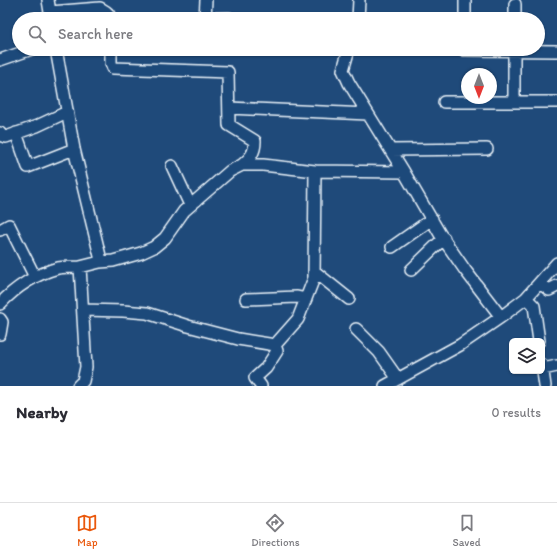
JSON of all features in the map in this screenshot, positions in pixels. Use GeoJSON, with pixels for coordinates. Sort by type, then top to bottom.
{"type":"FeatureCollection","features":[{"type":"Feature","properties":{"kind":"street"},"geometry":{"type":"LineString","coordinates":[[48,0],[50,12]]}},
{"type":"Feature","properties":{"kind":"street"},"geometry":{"type":"LineString","coordinates":[[205,12],[206,0]]}},
{"type":"Feature","properties":{"kind":"street"},"geometry":{"type":"LineString","coordinates":[[358,12],[359,0]]}},
{"type":"Feature","properties":{"kind":"street"},"geometry":{"type":"LineString","coordinates":[[465,0],[465,12]]}},
{"type":"Feature","properties":{"kind":"street"},"geometry":{"type":"LineString","coordinates":[[514,12],[515,4]]}},
{"type":"Feature","properties":{"kind":"street"},"geometry":{"type":"LineString","coordinates":[[76,12],[100,8],[108,12]]}},
{"type":"Feature","properties":{"kind":"street"},"geometry":{"type":"LineString","coordinates":[[545,50],[557,51]]}},
{"type":"Feature","properties":{"kind":"street"},"geometry":{"type":"LineString","coordinates":[[0,60],[12,56]]}},
{"type":"Feature","properties":{"kind":"street"},"geometry":{"type":"LineString","coordinates":[[57,56],[74,149],[100,256],[100,262]]}},
{"type":"Feature","properties":{"kind":"street"},"geometry":{"type":"LineString","coordinates":[[111,56],[113,68],[228,72],[229,125],[254,141],[252,156],[242,166]]}},
{"type":"Feature","properties":{"kind":"street"},"geometry":{"type":"LineString","coordinates":[[347,56],[343,70],[349,83],[444,238],[465,270],[501,317]]}},
{"type":"Feature","properties":{"kind":"street"},"geometry":{"type":"LineString","coordinates":[[514,56],[514,102]]}},
{"type":"Feature","properties":{"kind":"street"},"geometry":{"type":"LineString","coordinates":[[444,102],[557,102]]}},
{"type":"Feature","properties":{"kind":"street"},"geometry":{"type":"LineString","coordinates":[[229,108],[368,114]]}},
{"type":"Feature","properties":{"kind":"street"},"geometry":{"type":"LineString","coordinates":[[0,133],[2,136],[6,137],[37,126],[67,112]]}},
{"type":"Feature","properties":{"kind":"street"},"geometry":{"type":"LineString","coordinates":[[16,133],[28,167],[74,149]]}},
{"type":"Feature","properties":{"kind":"street"},"geometry":{"type":"LineString","coordinates":[[390,150],[487,149]]}},
{"type":"Feature","properties":{"kind":"street"},"geometry":{"type":"LineString","coordinates":[[172,166],[190,205]]}},
{"type":"Feature","properties":{"kind":"street"},"geometry":{"type":"LineString","coordinates":[[0,304],[7,296],[40,274],[59,268],[80,267],[100,262],[113,261],[141,253],[154,247],[165,238],[190,205],[230,170],[242,166],[316,170],[404,172]]}},
{"type":"Feature","properties":{"kind":"street"},"geometry":{"type":"LineString","coordinates":[[275,345],[298,319],[314,278],[316,170]]}},
{"type":"Feature","properties":{"kind":"street"},"geometry":{"type":"LineString","coordinates":[[392,247],[432,219]]}},
{"type":"Feature","properties":{"kind":"street"},"geometry":{"type":"LineString","coordinates":[[0,230],[9,225],[35,277]]}},
{"type":"Feature","properties":{"kind":"street"},"geometry":{"type":"LineString","coordinates":[[411,270],[444,238]]}},
{"type":"Feature","properties":{"kind":"street"},"geometry":{"type":"LineString","coordinates":[[385,386],[460,345],[501,317],[526,298],[557,263]]}},
{"type":"Feature","properties":{"kind":"street"},"geometry":{"type":"LineString","coordinates":[[78,386],[83,381],[86,367],[80,267]]}},
{"type":"Feature","properties":{"kind":"street"},"geometry":{"type":"LineString","coordinates":[[314,271],[349,298]]}},
{"type":"Feature","properties":{"kind":"street"},"geometry":{"type":"LineString","coordinates":[[540,283],[549,290],[557,286]]}},
{"type":"Feature","properties":{"kind":"street"},"geometry":{"type":"LineString","coordinates":[[246,299],[297,297],[306,299]]}},
{"type":"Feature","properties":{"kind":"street"},"geometry":{"type":"LineString","coordinates":[[526,298],[534,306],[539,338]]}},
{"type":"Feature","properties":{"kind":"street"},"geometry":{"type":"LineString","coordinates":[[83,310],[147,313],[188,326],[238,339],[275,345]]}},
{"type":"Feature","properties":{"kind":"street"},"geometry":{"type":"LineString","coordinates":[[0,319],[2,322],[0,334]]}},
{"type":"Feature","properties":{"kind":"street"},"geometry":{"type":"LineString","coordinates":[[356,329],[379,352],[398,379]]}},
{"type":"Feature","properties":{"kind":"street"},"geometry":{"type":"LineString","coordinates":[[261,386],[255,378],[266,368],[278,351],[275,345]]}},
{"type":"Feature","properties":{"kind":"street"},"geometry":{"type":"LineString","coordinates":[[545,367],[557,366]]}},
{"type":"Feature","properties":{"kind":"street"},"geometry":{"type":"LineString","coordinates":[[543,374],[545,386]]}}]}
